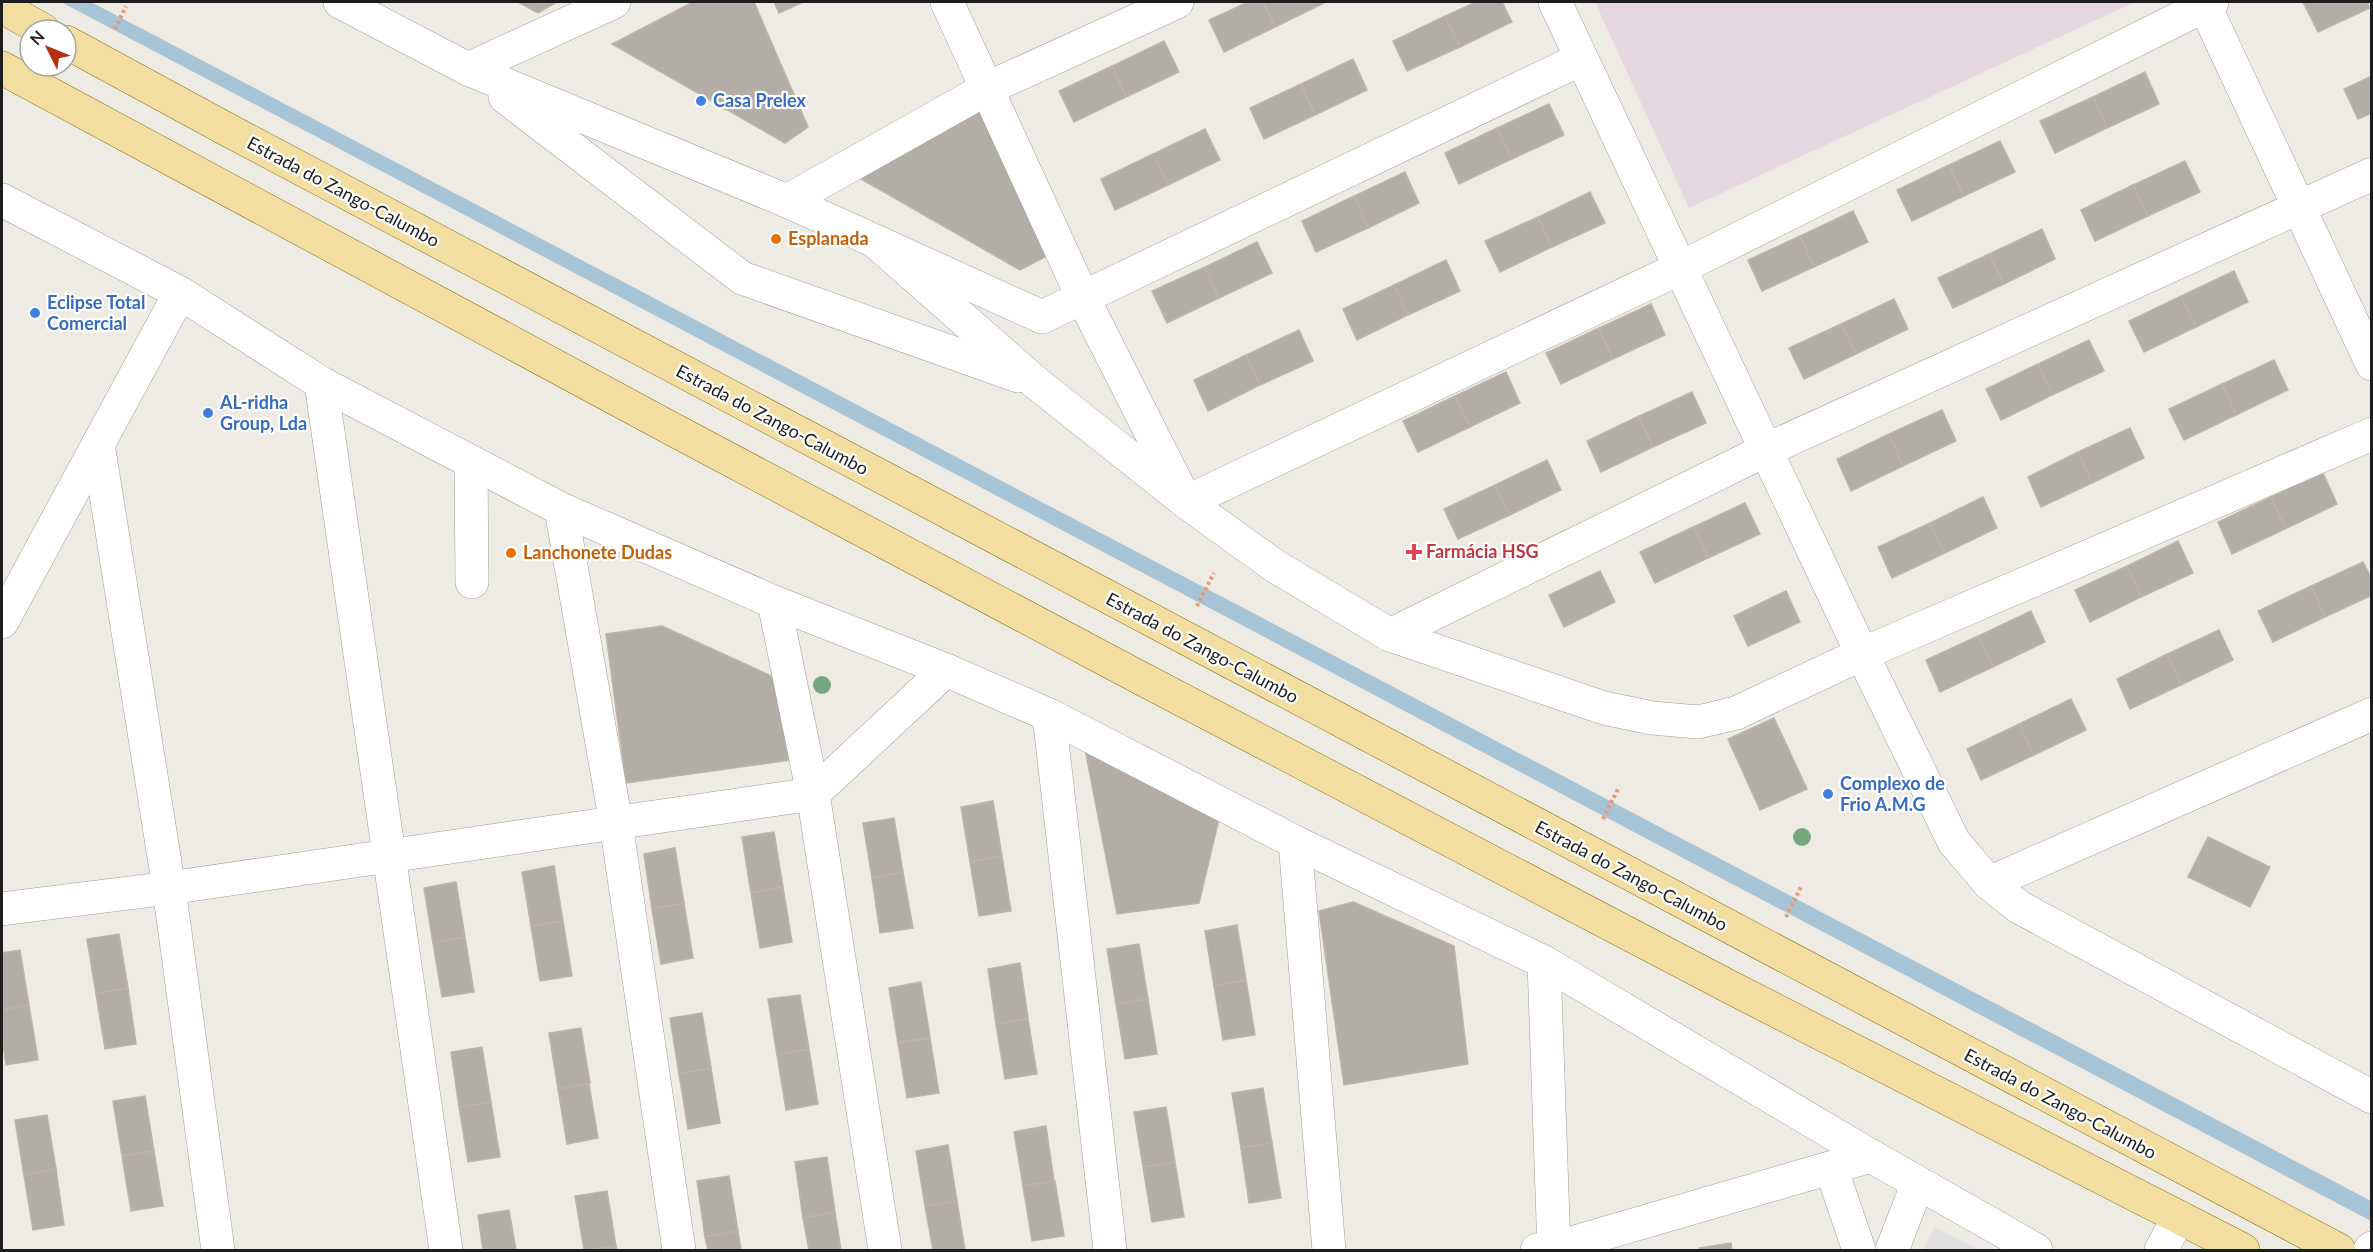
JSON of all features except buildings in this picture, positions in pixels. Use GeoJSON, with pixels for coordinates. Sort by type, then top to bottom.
{"type":"FeatureCollection","features":[{"type":"Feature","properties":{"kind":"main road"},"geometry":{"type":"LineString","coordinates":[[2,7],[22,18]]}},
{"type":"Feature","properties":{"kind":"main road","name":"Estrada do Zango-Calumbo"},"geometry":{"type":"LineString","coordinates":[[78,48],[1748,939],[2339,1251]]}},
{"type":"Feature","properties":{"kind":"main road"},"geometry":{"type":"LineString","coordinates":[[2,68],[684,436],[1131,673],[1728,986],[2243,1251]]}},
{"type":"Feature","properties":{"kind":"street"},"geometry":{"type":"LineString","coordinates":[[340,2],[468,69],[787,201],[1042,317],[1581,60]]}},
{"type":"Feature","properties":{"kind":"street"},"geometry":{"type":"LineString","coordinates":[[468,69],[614,2]]}},
{"type":"Feature","properties":{"kind":"street"},"geometry":{"type":"LineString","coordinates":[[947,2],[1083,298],[1186,501]]}},
{"type":"Feature","properties":{"kind":"street"},"geometry":{"type":"LineString","coordinates":[[787,201],[988,88],[1177,2]]}},
{"type":"Feature","properties":{"kind":"street"},"geometry":{"type":"LineString","coordinates":[[1556,2],[1581,60],[1862,654],[1954,842],[1989,883],[2019,907],[2372,1098]]}},
{"type":"Feature","properties":{"kind":"street"},"geometry":{"type":"LineString","coordinates":[[1186,501],[1680,268],[2207,3],[2372,364]]}},
{"type":"Feature","properties":{"kind":"street"},"geometry":{"type":"LineString","coordinates":[[468,69],[742,278],[1035,382]]}},
{"type":"Feature","properties":{"kind":"street"},"geometry":{"type":"LineString","coordinates":[[1390,634],[1766,450],[2372,174]]}},
{"type":"Feature","properties":{"kind":"street"},"geometry":{"type":"LineString","coordinates":[[2,200],[180,293],[321,383],[561,509],[774,602],[946,670],[1049,715],[1294,842],[1544,962],[2036,1251]]}},
{"type":"Feature","properties":{"kind":"street"},"geometry":{"type":"LineString","coordinates":[[877,243],[1035,382],[1186,501],[1275,566],[1390,634],[1604,708],[1652,718],[1698,722],[1736,713],[1862,654],[2372,434]]}},
{"type":"Feature","properties":{"kind":"street"},"geometry":{"type":"LineString","coordinates":[[2,622],[180,293]]}},
{"type":"Feature","properties":{"kind":"street"},"geometry":{"type":"LineString","coordinates":[[321,383],[446,1251]]}},
{"type":"Feature","properties":{"kind":"street"},"geometry":{"type":"LineString","coordinates":[[98,444],[169,888],[218,1251]]}},
{"type":"Feature","properties":{"kind":"street"},"geometry":{"type":"LineString","coordinates":[[471,462],[472,582]]}},
{"type":"Feature","properties":{"kind":"street"},"geometry":{"type":"LineString","coordinates":[[561,509],[616,823],[679,1251]]}},
{"type":"Feature","properties":{"kind":"street"},"geometry":{"type":"LineString","coordinates":[[774,602],[813,794],[885,1251]]}},
{"type":"Feature","properties":{"kind":"street"},"geometry":{"type":"LineString","coordinates":[[2,909],[169,888],[813,794],[946,670]]}},
{"type":"Feature","properties":{"kind":"street"},"geometry":{"type":"LineString","coordinates":[[1989,883],[2372,714]]}},
{"type":"Feature","properties":{"kind":"street"},"geometry":{"type":"LineString","coordinates":[[1049,715],[1110,1251]]}},
{"type":"Feature","properties":{"kind":"street"},"geometry":{"type":"LineString","coordinates":[[1294,842],[1329,1251]]}},
{"type":"Feature","properties":{"kind":"street"},"geometry":{"type":"LineString","coordinates":[[1544,962],[1548,1250],[1871,1156]]}},
{"type":"Feature","properties":{"kind":"street"},"geometry":{"type":"LineString","coordinates":[[1831,1168],[1859,1251]]}},
{"type":"Feature","properties":{"kind":"street"},"geometry":{"type":"LineString","coordinates":[[1892,1251],[1918,1183]]}},
{"type":"Feature","properties":{"kind":"street"},"geometry":{"type":"LineString","coordinates":[[2161,1251],[2179,1217]]}},
{"type":"Feature","properties":{"kind":"path"},"geometry":{"type":"LineString","coordinates":[[112,35],[126,6]]}},
{"type":"Feature","properties":{"kind":"path"},"geometry":{"type":"LineString","coordinates":[[1194,612],[1214,573]]}},
{"type":"Feature","properties":{"kind":"path"},"geometry":{"type":"LineString","coordinates":[[1598,827],[1619,787]]}},
{"type":"Feature","properties":{"kind":"path"},"geometry":{"type":"LineString","coordinates":[[1784,923],[1801,887]]}},
{"type":"Feature","properties":{"kind":"shaded area"},"geometry":{"type":"Polygon","coordinates":[[[1595,2],[2135,2],[1689,208],[1595,2]]]}},
{"type":"Feature","properties":{"kind":"shaded area"},"geometry":{"type":"Polygon","coordinates":[[[1935,1227],[1980,1250],[1923,1250],[1935,1227]]]}},
{"type":"Feature","properties":{"kind":"water"},"geometry":{"type":"Polygon","coordinates":[[[61,2],[91,2],[2371,1201],[2371,1221],[61,2]]]}},
{"type":"Feature","properties":{"kind":"place","name":"Casa Prelex"},"geometry":{"type":"Point","coordinates":[701,101]}},
{"type":"Feature","properties":{"kind":"place","name":"Esplanada"},"geometry":{"type":"Point","coordinates":[776,239]}},
{"type":"Feature","properties":{"kind":"place","name":"Eclipse Total Comercial"},"geometry":{"type":"Point","coordinates":[35,313]}},
{"type":"Feature","properties":{"kind":"place","name":"AL-ridha Group, Lda"},"geometry":{"type":"Point","coordinates":[208,413]}},
{"type":"Feature","properties":{"kind":"place","name":"Farmácia HSG"},"geometry":{"type":"Point","coordinates":[1414,552]}},
{"type":"Feature","properties":{"kind":"place","name":"Lanchonete Dudas"},"geometry":{"type":"Point","coordinates":[511,553]}},
{"type":"Feature","properties":{"kind":"place","name":"Complexo de Frio A.M.G"},"geometry":{"type":"Point","coordinates":[1828,794]}}]}
